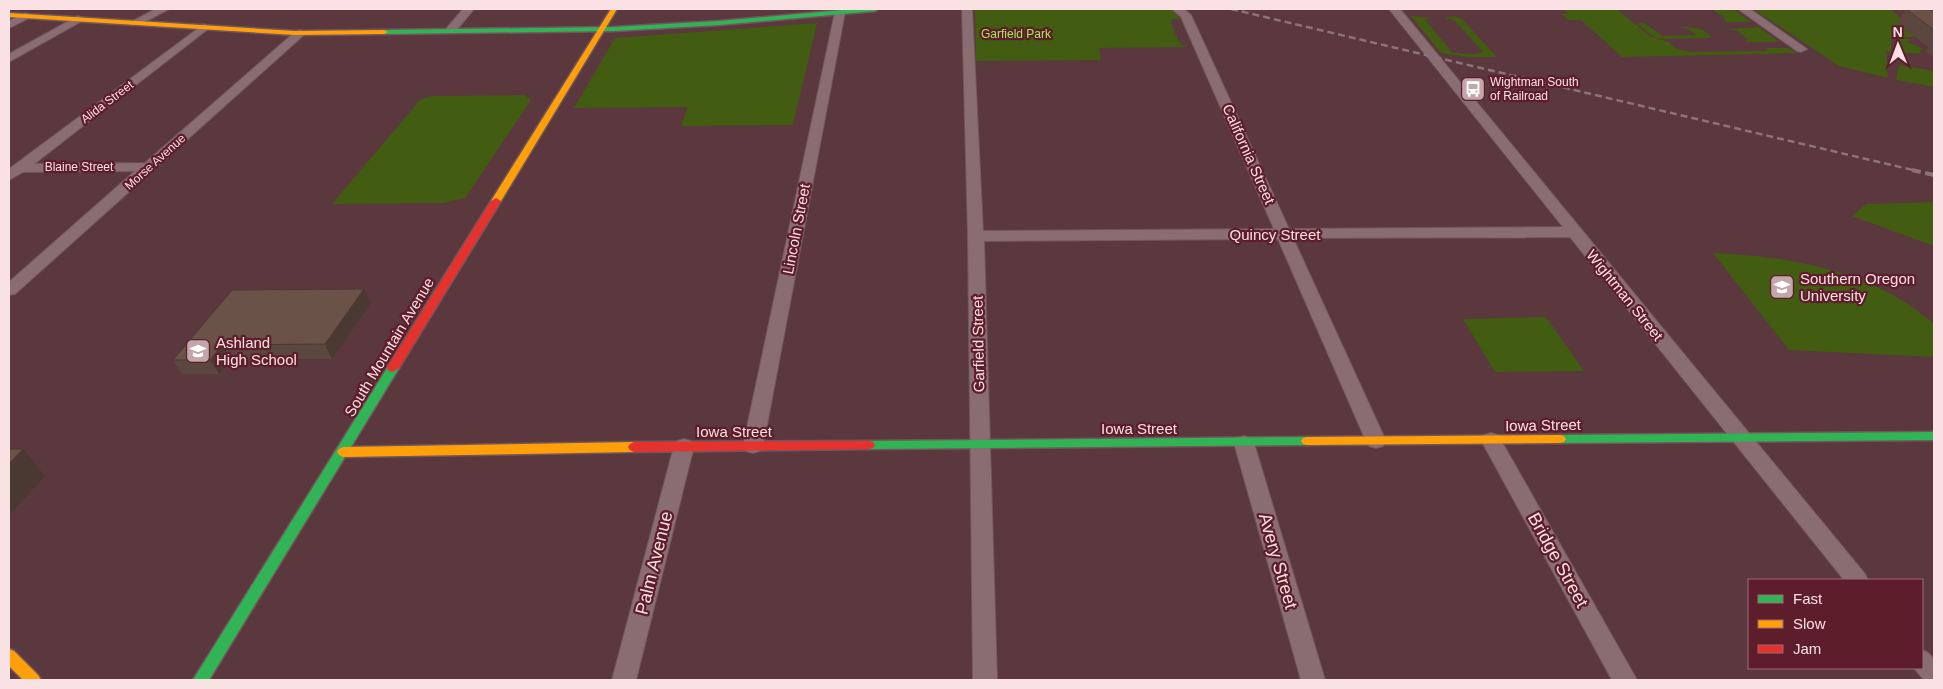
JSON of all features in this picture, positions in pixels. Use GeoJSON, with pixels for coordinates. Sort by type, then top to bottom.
{"type":"FeatureCollection","features":[{"type":"Feature","properties":{"kind":"street"},"geometry":{"type":"LineString","coordinates":[[135,22],[164,9]]}},
{"type":"Feature","properties":{"kind":"street"},"geometry":{"type":"LineString","coordinates":[[450,31],[469,9]]}},
{"type":"Feature","properties":{"kind":"street","name":"South Mountain Avenue"},"geometry":{"type":"LineString","coordinates":[[201,680],[614,9]]}},
{"type":"Feature","properties":{"kind":"street"},"geometry":{"type":"LineString","coordinates":[[9,15],[300,33],[601,29],[690,25],[875,9]]}},
{"type":"Feature","properties":{"kind":"street","name":"Garfield Street"},"geometry":{"type":"LineString","coordinates":[[967,9],[976,236],[986,680]]}},
{"type":"Feature","properties":{"kind":"street","name":"California Street"},"geometry":{"type":"LineString","coordinates":[[1177,9],[1186,15],[1376,441]]}},
{"type":"Feature","properties":{"kind":"street","name":"Wightman Street"},"geometry":{"type":"LineString","coordinates":[[1394,9],[1856,579]]}},
{"type":"Feature","properties":{"kind":"street"},"geometry":{"type":"LineString","coordinates":[[1743,9],[1801,49]]}},
{"type":"Feature","properties":{"kind":"street","name":"Lincoln Street"},"geometry":{"type":"LineString","coordinates":[[753,446],[840,12]]}},
{"type":"Feature","properties":{"kind":"street"},"geometry":{"type":"LineString","coordinates":[[9,24],[25,16]]}},
{"type":"Feature","properties":{"kind":"street"},"geometry":{"type":"LineString","coordinates":[[9,59],[78,19]]}},
{"type":"Feature","properties":{"kind":"street","name":"Alida Street"},"geometry":{"type":"LineString","coordinates":[[12,170],[204,27]]}},
{"type":"Feature","properties":{"kind":"street","name":"Morse Avenue"},"geometry":{"type":"LineString","coordinates":[[9,290],[300,33]]}},
{"type":"Feature","properties":{"kind":"street","name":"Blaine Street"},"geometry":{"type":"LineString","coordinates":[[12,170],[149,167]]}},
{"type":"Feature","properties":{"kind":"street","name":"Quincy Street"},"geometry":{"type":"LineString","coordinates":[[976,236],[1574,232]]}},
{"type":"Feature","properties":{"kind":"street","name":"Iowa Street"},"geometry":{"type":"LineString","coordinates":[[343,452],[684,446],[1934,436]]}},
{"type":"Feature","properties":{"kind":"street","name":"Bridge Street"},"geometry":{"type":"LineString","coordinates":[[1492,440],[1625,680]]}},
{"type":"Feature","properties":{"kind":"street","name":"Avery Street"},"geometry":{"type":"LineString","coordinates":[[1244,443],[1313,680]]}},
{"type":"Feature","properties":{"kind":"street","name":"Palm Avenue"},"geometry":{"type":"LineString","coordinates":[[624,680],[684,446]]}},
{"type":"Feature","properties":{"kind":"street"},"geometry":{"type":"LineString","coordinates":[[9,656],[32,680]]}},
{"type":"Feature","properties":{"kind":"street"},"geometry":{"type":"LineString","coordinates":[[1923,661],[1934,675]]}},
{"type":"Feature","properties":{"kind":"green space","name":"Garfield Park"},"geometry":{"type":"Polygon","coordinates":[[[975,9],[1169,9],[1175,12],[1180,19],[1172,19],[1171,23],[1179,42],[1187,47],[1099,48],[1101,60],[976,61],[975,9]]]}},
{"type":"Feature","properties":{"kind":"green space"},"geometry":{"type":"Polygon","coordinates":[[[1564,9],[1617,9],[1651,37],[1669,42],[1677,49],[1691,52],[1769,51],[1766,48],[1788,48],[1798,53],[1622,57],[1581,20],[1568,20],[1561,14],[1568,13],[1564,9]]]}},
{"type":"Feature","properties":{"kind":"green space"},"geometry":{"type":"Polygon","coordinates":[[[1712,9],[1733,9],[1751,22],[1727,22],[1723,19],[1725,18],[1712,9]]]}},
{"type":"Feature","properties":{"kind":"green space"},"geometry":{"type":"Polygon","coordinates":[[[1753,9],[1890,9],[1908,24],[1898,24],[1915,37],[1891,38],[1891,52],[1886,51],[1888,78],[1839,66],[1753,9]]]}},
{"type":"Feature","properties":{"kind":"green space"},"geometry":{"type":"Polygon","coordinates":[[[1411,16],[1432,18],[1425,20],[1453,53],[1475,54],[1483,52],[1454,20],[1443,18],[1455,16],[1462,19],[1497,57],[1467,57],[1441,53],[1411,16]]]}},
{"type":"Feature","properties":{"kind":"green space"},"geometry":{"type":"Polygon","coordinates":[[[817,23],[793,125],[681,126],[688,107],[574,108],[615,38],[817,23]]]}},
{"type":"Feature","properties":{"kind":"green space"},"geometry":{"type":"Polygon","coordinates":[[[1637,23],[1644,23],[1663,36],[1696,35],[1688,29],[1677,27],[1687,27],[1701,29],[1712,38],[1661,39],[1654,37],[1637,23]]]}},
{"type":"Feature","properties":{"kind":"green space"},"geometry":{"type":"Polygon","coordinates":[[[1759,27],[1779,42],[1746,42],[1745,40],[1749,40],[1737,31],[1728,29],[1759,27]]]}},
{"type":"Feature","properties":{"kind":"green space"},"geometry":{"type":"Polygon","coordinates":[[[1896,39],[1909,39],[1907,42],[1924,49],[1920,50],[1921,54],[1896,52],[1896,39]]]}},
{"type":"Feature","properties":{"kind":"green space"},"geometry":{"type":"Polygon","coordinates":[[[1899,65],[1934,71],[1934,87],[1896,80],[1899,65]]]}},
{"type":"Feature","properties":{"kind":"green space"},"geometry":{"type":"Polygon","coordinates":[[[525,95],[531,100],[465,198],[443,203],[332,204],[420,100],[432,96],[525,95]]]}},
{"type":"Feature","properties":{"kind":"green space"},"geometry":{"type":"Polygon","coordinates":[[[1934,202],[1934,246],[1852,216],[1866,204],[1934,202]]]}},
{"type":"Feature","properties":{"kind":"green space"},"geometry":{"type":"Polygon","coordinates":[[[1713,253],[1772,258],[1801,263],[1858,279],[1885,291],[1910,306],[1934,324],[1934,357],[1789,350],[1713,253]]]}},
{"type":"Feature","properties":{"kind":"green space"},"geometry":{"type":"Polygon","coordinates":[[[1546,317],[1584,371],[1495,372],[1463,319],[1546,317]]]}},
{"type":"Feature","properties":{"kind":"building"},"geometry":{"type":"Polygon","coordinates":[[[1906,9],[1934,10],[1934,30],[1906,9]]]}},
{"type":"Feature","properties":{"kind":"building"},"geometry":{"type":"Polygon","coordinates":[[[364,289],[325,344],[222,345],[210,360],[173,360],[232,290],[364,289]]]}},
{"type":"Feature","properties":{"kind":"building"},"geometry":{"type":"Polygon","coordinates":[[[9,449],[23,449],[9,464],[9,449]]]}},
{"type":"Feature","properties":{"kind":"railway"},"geometry":{"type":"LineString","coordinates":[[1231,9],[1917,171]]}},
{"type":"Feature","properties":{"kind":"railway"},"geometry":{"type":"LineString","coordinates":[[1912,170],[1934,175]]}},
{"type":"Feature","properties":{"kind":"traffic: fast"},"geometry":{"type":"LineString","coordinates":[[384,32],[614,29],[719,23],[875,9]]}},
{"type":"Feature","properties":{"kind":"traffic: fast"},"geometry":{"type":"LineString","coordinates":[[201,680],[393,368]]}},
{"type":"Feature","properties":{"kind":"traffic: fast"},"geometry":{"type":"LineString","coordinates":[[1560,439],[1934,436]]}},
{"type":"Feature","properties":{"kind":"traffic: fast"},"geometry":{"type":"LineString","coordinates":[[869,445],[1307,441]]}},
{"type":"Feature","properties":{"kind":"traffic: slow"},"geometry":{"type":"LineString","coordinates":[[496,201],[614,9]]}},
{"type":"Feature","properties":{"kind":"traffic: slow"},"geometry":{"type":"LineString","coordinates":[[9,15],[295,33],[384,32]]}},
{"type":"Feature","properties":{"kind":"traffic: slow"},"geometry":{"type":"LineString","coordinates":[[1307,441],[1560,439]]}},
{"type":"Feature","properties":{"kind":"traffic: slow"},"geometry":{"type":"LineString","coordinates":[[343,452],[634,447]]}},
{"type":"Feature","properties":{"kind":"traffic: slow"},"geometry":{"type":"LineString","coordinates":[[9,656],[33,680]]}},
{"type":"Feature","properties":{"kind":"traffic: jam"},"geometry":{"type":"LineString","coordinates":[[393,368],[496,201]]}},
{"type":"Feature","properties":{"kind":"traffic: jam"},"geometry":{"type":"LineString","coordinates":[[634,447],[869,445]]}},
{"type":"Feature","properties":{"kind":"place","name":"Wightman South of Railroad"},"geometry":{"type":"Point","coordinates":[1473,89]}},
{"type":"Feature","properties":{"kind":"place","name":"Southern Oregon University"},"geometry":{"type":"Point","coordinates":[1782,287]}},
{"type":"Feature","properties":{"kind":"place","name":"Ashland High School"},"geometry":{"type":"Point","coordinates":[198,351]}}]}
